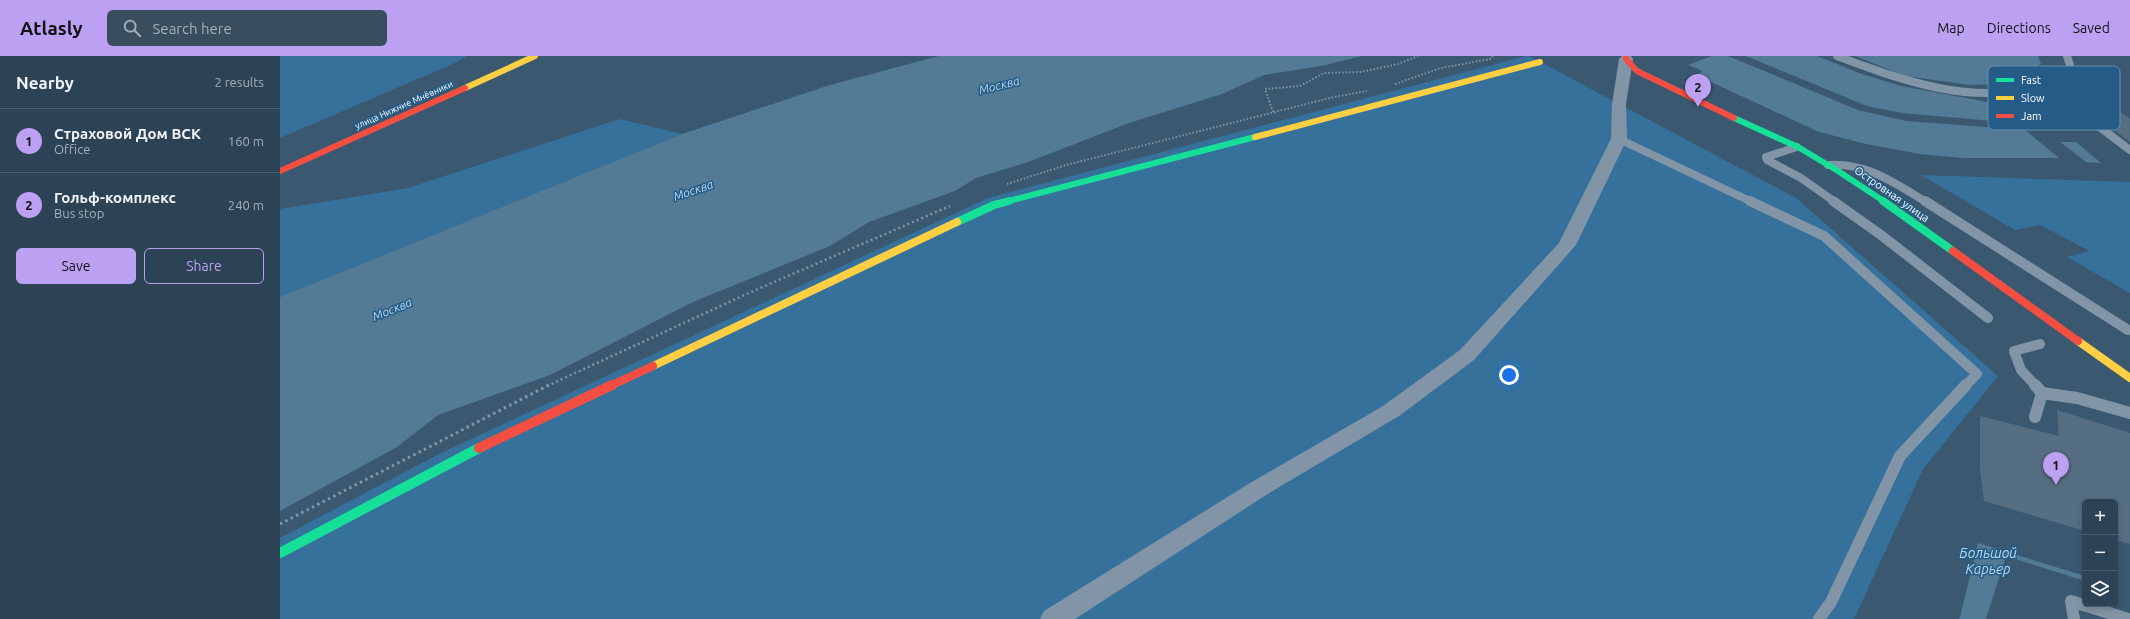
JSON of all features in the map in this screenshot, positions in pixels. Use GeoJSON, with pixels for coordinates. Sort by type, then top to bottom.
{"type":"FeatureCollection","features":[{"type":"Feature","properties":{"kind":"street","name":"улица Нижние Мнёвники"},"geometry":{"type":"LineString","coordinates":[[280,171],[535,56]]}},
{"type":"Feature","properties":{"kind":"street"},"geometry":{"type":"LineString","coordinates":[[1053,619],[1258,489],[1391,411],[1467,355],[1567,245],[1619,139],[1619,104],[1626,58]]}},
{"type":"Feature","properties":{"kind":"street","name":"Островная улица"},"geometry":{"type":"LineString","coordinates":[[1626,58],[1637,71],[1663,85],[1797,147],[1863,187],[2130,378]]}},
{"type":"Feature","properties":{"kind":"street"},"geometry":{"type":"LineString","coordinates":[[280,553],[446,464],[994,205],[1540,62]]}},
{"type":"Feature","properties":{"kind":"lane"},"geometry":{"type":"LineString","coordinates":[[1837,56],[1883,74],[1942,89],[1988,92]]}},
{"type":"Feature","properties":{"kind":"lane"},"geometry":{"type":"LineString","coordinates":[[2066,56],[2070,66]]}},
{"type":"Feature","properties":{"kind":"lane"},"geometry":{"type":"LineString","coordinates":[[2103,130],[2130,150]]}},
{"type":"Feature","properties":{"kind":"lane"},"geometry":{"type":"LineString","coordinates":[[1619,139],[1824,236],[1977,374],[1900,456],[1831,602],[1819,619]]}},
{"type":"Feature","properties":{"kind":"lane"},"geometry":{"type":"LineString","coordinates":[[1797,147],[1766,157],[1767,160],[1801,178],[1881,236],[1988,318]]}},
{"type":"Feature","properties":{"kind":"lane"},"geometry":{"type":"LineString","coordinates":[[1828,165],[1842,163],[1864,167],[1888,178],[2128,330]]}},
{"type":"Feature","properties":{"kind":"lane"},"geometry":{"type":"LineString","coordinates":[[2040,344],[2014,351],[2021,370],[2042,393],[2076,398],[2130,412]]}},
{"type":"Feature","properties":{"kind":"lane"},"geometry":{"type":"LineString","coordinates":[[2035,417],[2042,393]]}},
{"type":"Feature","properties":{"kind":"lane"},"geometry":{"type":"LineString","coordinates":[[2074,619],[2071,601],[2128,619]]}},
{"type":"Feature","properties":{"kind":"path"},"geometry":{"type":"LineString","coordinates":[[1273,112],[1265,89],[1300,86],[1324,73],[1361,72],[1398,64],[1418,56]]}},
{"type":"Feature","properties":{"kind":"shaded area"},"geometry":{"type":"Polygon","coordinates":[[[280,56],[467,56],[455,63],[280,138],[280,56]]]}},
{"type":"Feature","properties":{"kind":"shaded area"},"geometry":{"type":"Polygon","coordinates":[[[1529,56],[1796,198],[1998,376],[1923,469],[1854,619],[280,619],[280,538],[439,454],[988,198],[1529,56]]]}},
{"type":"Feature","properties":{"kind":"shaded area"},"geometry":{"type":"Polygon","coordinates":[[[620,119],[682,134],[280,297],[280,209],[408,188],[620,119]]]}},
{"type":"Feature","properties":{"kind":"shaded area"},"geometry":{"type":"Polygon","coordinates":[[[1921,175],[2130,182],[2130,293],[2067,257],[2090,251],[2040,225],[2015,230],[1921,175]]]}},
{"type":"Feature","properties":{"kind":"water","name":"Москва"},"geometry":{"type":"Polygon","coordinates":[[[939,56],[1362,56],[1321,66],[1264,75],[1222,94],[1129,123],[1028,162],[976,178],[955,191],[869,222],[830,246],[693,302],[550,375],[438,415],[397,447],[280,511],[280,297],[682,134],[830,85],[939,56]]]}},
{"type":"Feature","properties":{"kind":"water"},"geometry":{"type":"Polygon","coordinates":[[[1712,56],[1728,56],[1858,110],[1906,121],[1988,127],[1988,130],[2025,130],[2059,158],[1964,158],[1920,154],[1866,144],[1819,132],[1696,75],[1703,71],[1688,65],[1712,56]]]}},
{"type":"Feature","properties":{"kind":"water"},"geometry":{"type":"Polygon","coordinates":[[[1746,56],[1817,56],[1859,73],[1901,86],[1988,102],[1988,120],[1902,113],[1867,106],[1746,56]]]}},
{"type":"Feature","properties":{"kind":"water"},"geometry":{"type":"Polygon","coordinates":[[[1855,56],[2038,56],[2041,64],[2036,66],[1988,66],[1988,84],[1970,85],[1905,76],[1855,56]]]}},
{"type":"Feature","properties":{"kind":"water"},"geometry":{"type":"Polygon","coordinates":[[[2060,142],[2076,142],[2101,163],[2086,162],[2060,142]]]}},
{"type":"Feature","properties":{"kind":"water","name":"Большой Карьер"},"geometry":{"type":"Polygon","coordinates":[[[1978,543],[2082,575],[2082,580],[2006,556],[1986,619],[1958,619],[1960,617],[1978,543]]]}},
{"type":"Feature","properties":{"kind":"building"},"geometry":{"type":"Polygon","coordinates":[[[2120,112],[2130,119],[2130,142],[2114,130],[2120,130],[2120,112]]]}},
{"type":"Feature","properties":{"kind":"building"},"geometry":{"type":"Polygon","coordinates":[[[2057,410],[2130,433],[2130,544],[2118,541],[2118,499],[2082,499],[2082,530],[1984,501],[1980,469],[1980,416],[2059,436],[2057,410]]]}},
{"type":"Feature","properties":{"kind":"traffic: fast"},"geometry":{"type":"LineString","coordinates":[[1734,118],[1798,147],[1838,171],[1953,251]]}},
{"type":"Feature","properties":{"kind":"traffic: fast"},"geometry":{"type":"LineString","coordinates":[[957,222],[994,205],[1255,137]]}},
{"type":"Feature","properties":{"kind":"traffic: fast"},"geometry":{"type":"LineString","coordinates":[[280,553],[446,464],[479,448]]}},
{"type":"Feature","properties":{"kind":"traffic: slow"},"geometry":{"type":"LineString","coordinates":[[465,88],[535,56]]}},
{"type":"Feature","properties":{"kind":"traffic: slow"},"geometry":{"type":"LineString","coordinates":[[1255,137],[1540,62]]}},
{"type":"Feature","properties":{"kind":"traffic: slow"},"geometry":{"type":"LineString","coordinates":[[653,366],[957,222]]}},
{"type":"Feature","properties":{"kind":"traffic: slow"},"geometry":{"type":"LineString","coordinates":[[2078,341],[2130,378]]}},
{"type":"Feature","properties":{"kind":"traffic: jam"},"geometry":{"type":"LineString","coordinates":[[1626,56],[1626,59],[1637,71],[1734,118]]}},
{"type":"Feature","properties":{"kind":"traffic: jam"},"geometry":{"type":"LineString","coordinates":[[280,171],[465,88]]}},
{"type":"Feature","properties":{"kind":"traffic: jam"},"geometry":{"type":"LineString","coordinates":[[1953,251],[2078,341]]}},
{"type":"Feature","properties":{"kind":"traffic: jam"},"geometry":{"type":"LineString","coordinates":[[479,448],[653,366]]}},
{"type":"Feature","properties":{"kind":"place","name":"Гольф-комплекс"},"geometry":{"type":"Point","coordinates":[1698,107]}},
{"type":"Feature","properties":{"kind":"place","name":"Страховой Дом ВСК"},"geometry":{"type":"Point","coordinates":[2056,485]}}]}
